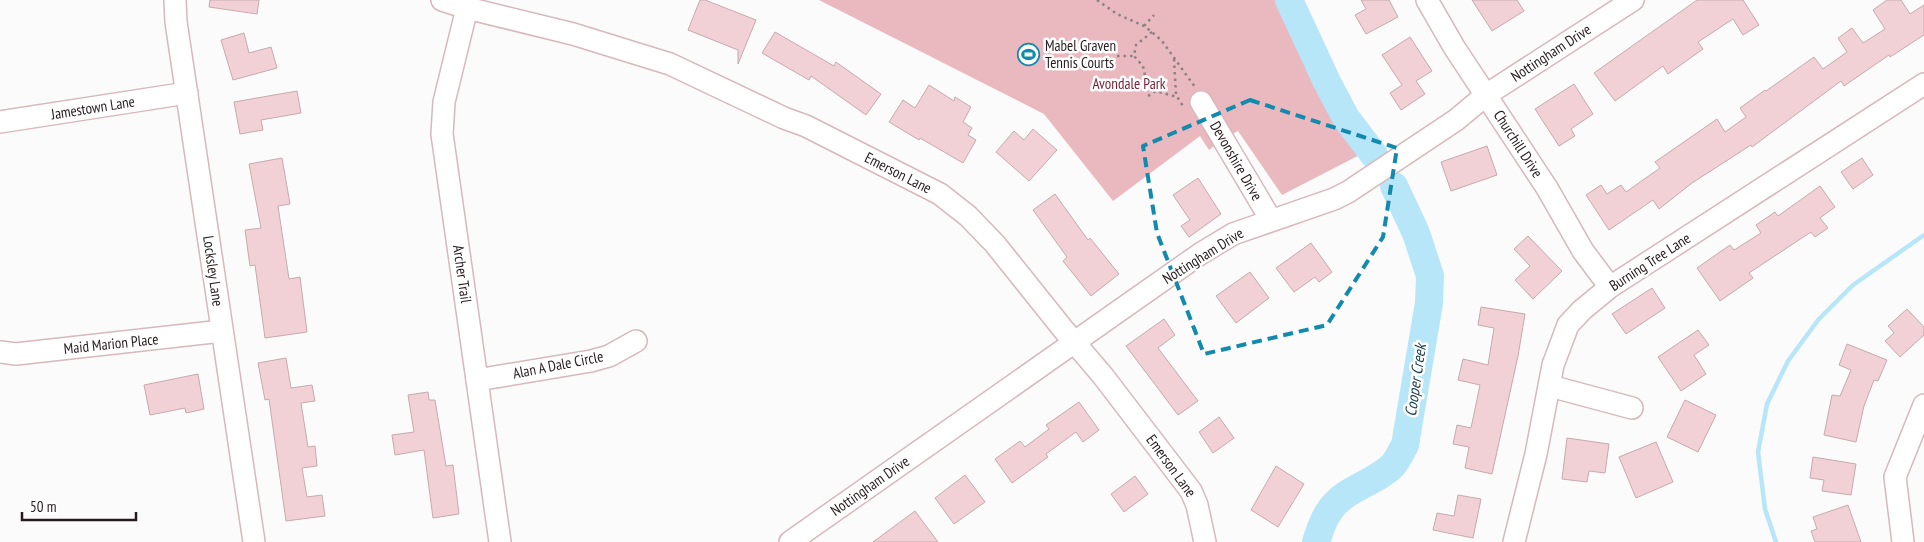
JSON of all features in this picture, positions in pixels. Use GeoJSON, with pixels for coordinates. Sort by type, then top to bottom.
{"type":"FeatureCollection","features":[{"type":"Feature","properties":{"kind":"street","name":"Locksley Lane"},"geometry":{"type":"LineString","coordinates":[[175,0],[176,22],[254,542]]}},
{"type":"Feature","properties":{"kind":"street","name":"Emerson Lane"},"geometry":{"type":"LineString","coordinates":[[442,0],[573,34],[670,64],[784,118],[806,126],[940,194],[968,216],[995,244],[1063,329],[1104,376],[1191,491],[1197,505],[1205,542]]}},
{"type":"Feature","properties":{"kind":"street","name":"Churchill Drive"},"geometry":{"type":"LineString","coordinates":[[1427,0],[1454,47],[1547,188],[1583,251],[1610,287]]}},
{"type":"Feature","properties":{"kind":"street","name":"Nottingham Drive"},"geometry":{"type":"LineString","coordinates":[[790,542],[1200,254],[1233,234],[1348,192],[1456,120],[1486,95],[1633,0]]}},
{"type":"Feature","properties":{"kind":"street","name":"Archer Trail"},"geometry":{"type":"LineString","coordinates":[[467,8],[444,102],[442,134],[500,542]]}},
{"type":"Feature","properties":{"kind":"street","name":"Burning Tree Lane"},"geometry":{"type":"LineString","coordinates":[[1514,542],[1536,454],[1553,365],[1568,325],[1582,310],[1610,287],[1924,84]]}},
{"type":"Feature","properties":{"kind":"street","name":"Jamestown Lane"},"geometry":{"type":"LineString","coordinates":[[0,122],[187,93]]}},
{"type":"Feature","properties":{"kind":"street","name":"Devonshire Drive"},"geometry":{"type":"LineString","coordinates":[[1201,102],[1271,220]]}},
{"type":"Feature","properties":{"kind":"street","name":"Maid Marion Place"},"geometry":{"type":"LineString","coordinates":[[0,352],[16,354],[222,331]]}},
{"type":"Feature","properties":{"kind":"street","name":"Alan A Dale Circle"},"geometry":{"type":"LineString","coordinates":[[477,380],[591,361],[609,356],[636,341]]}},
{"type":"Feature","properties":{"kind":"street"},"geometry":{"type":"LineString","coordinates":[[1550,386],[1632,408]]}},
{"type":"Feature","properties":{"kind":"street"},"geometry":{"type":"LineString","coordinates":[[1903,542],[1895,477],[1924,405]]}},
{"type":"Feature","properties":{"kind":"path"},"geometry":{"type":"LineString","coordinates":[[1097,0],[1117,14],[1144,26],[1152,32],[1162,41],[1190,80]]}},
{"type":"Feature","properties":{"kind":"path"},"geometry":{"type":"LineString","coordinates":[[1144,26],[1154,15]]}},
{"type":"Feature","properties":{"kind":"path"},"geometry":{"type":"LineString","coordinates":[[1134,56],[1136,45],[1152,32]]}},
{"type":"Feature","properties":{"kind":"path"},"geometry":{"type":"LineString","coordinates":[[1117,56],[1134,56],[1143,66],[1146,80],[1156,92],[1177,97]]}},
{"type":"Feature","properties":{"kind":"path"},"geometry":{"type":"LineString","coordinates":[[1148,96],[1156,92]]}},
{"type":"Feature","properties":{"kind":"highlighted area"},"geometry":{"type":"Polygon","coordinates":[[[1250,100],[1397,148],[1383,237],[1327,325],[1204,354],[1157,233],[1143,146],[1250,100]]]}},
{"type":"Feature","properties":{"kind":"green space","name":"Avondale Park"},"geometry":{"type":"Polygon","coordinates":[[[819,0],[1297,0],[1375,147],[1282,195],[1238,131],[1223,139],[1209,150],[1200,136],[1113,201],[1044,114],[819,0]]]}},
{"type":"Feature","properties":{"kind":"building"},"geometry":{"type":"Polygon","coordinates":[[[210,0],[259,0],[257,14],[209,7],[210,0]]]}},
{"type":"Feature","properties":{"kind":"building"},"geometry":{"type":"Polygon","coordinates":[[[700,0],[705,0],[756,20],[738,64],[738,50],[688,30],[700,0]]]}},
{"type":"Feature","properties":{"kind":"building"},"geometry":{"type":"Polygon","coordinates":[[[1361,0],[1389,0],[1398,17],[1366,34],[1355,15],[1366,9],[1361,0]]]}},
{"type":"Feature","properties":{"kind":"building"},"geometry":{"type":"Polygon","coordinates":[[[1472,0],[1517,0],[1524,11],[1492,31],[1472,0]]]}},
{"type":"Feature","properties":{"kind":"building"},"geometry":{"type":"Polygon","coordinates":[[[1697,0],[1743,0],[1759,25],[1743,35],[1733,19],[1698,42],[1703,49],[1668,74],[1663,66],[1615,101],[1594,73],[1697,0]]]}},
{"type":"Feature","properties":{"kind":"building"},"geometry":{"type":"Polygon","coordinates":[[[1887,0],[1901,0],[1910,14],[1924,5],[1924,35],[1890,57],[1889,55],[1844,86],[1841,81],[1752,147],[1751,145],[1692,183],[1659,209],[1653,200],[1609,230],[1586,195],[1601,185],[1607,194],[1621,185],[1626,192],[1660,168],[1655,162],[1717,119],[1725,132],[1746,117],[1740,108],[1814,57],[1823,69],[1847,52],[1838,38],[1852,28],[1863,43],[1885,29],[1873,10],[1887,0]]]}},
{"type":"Feature","properties":{"kind":"building"},"geometry":{"type":"Polygon","coordinates":[[[775,32],[834,66],[836,62],[881,94],[866,115],[811,76],[809,80],[762,53],[775,32]]]}},
{"type":"Feature","properties":{"kind":"building"},"geometry":{"type":"Polygon","coordinates":[[[244,33],[249,53],[271,47],[277,68],[233,80],[221,40],[244,33]]]}},
{"type":"Feature","properties":{"kind":"building"},"geometry":{"type":"Polygon","coordinates":[[[1410,37],[1432,71],[1416,81],[1425,94],[1401,110],[1390,93],[1402,85],[1382,55],[1410,37]]]}},
{"type":"Feature","properties":{"kind":"building"},"geometry":{"type":"Polygon","coordinates":[[[1574,84],[1593,114],[1571,129],[1575,136],[1559,146],[1535,109],[1574,84]]]}},
{"type":"Feature","properties":{"kind":"building"},"geometry":{"type":"Polygon","coordinates":[[[929,85],[954,101],[955,97],[971,107],[963,122],[972,128],[968,135],[976,140],[963,163],[889,122],[903,100],[915,108],[929,85]]]}},
{"type":"Feature","properties":{"kind":"building"},"geometry":{"type":"Polygon","coordinates":[[[297,91],[301,113],[261,120],[263,130],[240,134],[234,102],[297,91]]]}},
{"type":"Feature","properties":{"kind":"building"},"geometry":{"type":"Polygon","coordinates":[[[1033,129],[1057,150],[1029,181],[996,152],[1014,131],[1024,140],[1033,129]]]}},
{"type":"Feature","properties":{"kind":"building"},"geometry":{"type":"Polygon","coordinates":[[[1487,146],[1497,175],[1451,191],[1441,162],[1487,146]]]}},
{"type":"Feature","properties":{"kind":"building"},"geometry":{"type":"Polygon","coordinates":[[[282,158],[290,204],[278,206],[289,279],[300,277],[307,332],[265,338],[255,265],[250,266],[245,230],[261,228],[249,164],[282,158]]]}},
{"type":"Feature","properties":{"kind":"building"},"geometry":{"type":"Polygon","coordinates":[[[1862,158],[1873,175],[1853,189],[1841,172],[1862,158]]]}},
{"type":"Feature","properties":{"kind":"building"},"geometry":{"type":"Polygon","coordinates":[[[1198,178],[1221,214],[1189,237],[1181,226],[1190,220],[1173,195],[1198,178]]]}},
{"type":"Feature","properties":{"kind":"building"},"geometry":{"type":"Polygon","coordinates":[[[1820,186],[1835,207],[1820,218],[1828,228],[1815,237],[1811,232],[1749,273],[1753,278],[1720,301],[1697,268],[1730,245],[1734,250],[1761,233],[1756,225],[1775,212],[1778,216],[1820,186]]]}},
{"type":"Feature","properties":{"kind":"building"},"geometry":{"type":"Polygon","coordinates":[[[1055,194],[1088,240],[1090,238],[1119,274],[1091,296],[1063,261],[1067,257],[1033,210],[1055,194]]]}},
{"type":"Feature","properties":{"kind":"building"},"geometry":{"type":"Polygon","coordinates":[[[1528,236],[1562,271],[1533,299],[1515,280],[1530,266],[1514,249],[1528,236]]]}},
{"type":"Feature","properties":{"kind":"building"},"geometry":{"type":"Polygon","coordinates":[[[1311,243],[1332,272],[1319,282],[1315,277],[1294,292],[1276,268],[1311,243]]]}},
{"type":"Feature","properties":{"kind":"building"},"geometry":{"type":"Polygon","coordinates":[[[1250,272],[1269,298],[1236,323],[1216,296],[1250,272]]]}},
{"type":"Feature","properties":{"kind":"building"},"geometry":{"type":"Polygon","coordinates":[[[1652,288],[1665,308],[1626,334],[1612,314],[1652,288]]]}},
{"type":"Feature","properties":{"kind":"building"},"geometry":{"type":"Polygon","coordinates":[[[1481,307],[1525,314],[1518,356],[1492,474],[1465,468],[1469,447],[1453,444],[1457,425],[1471,428],[1480,385],[1458,380],[1463,359],[1488,365],[1494,328],[1478,325],[1481,307]]]}},
{"type":"Feature","properties":{"kind":"building"},"geometry":{"type":"Polygon","coordinates":[[[1907,309],[1924,327],[1924,335],[1900,357],[1885,341],[1894,333],[1888,326],[1907,309]]]}},
{"type":"Feature","properties":{"kind":"building"},"geometry":{"type":"Polygon","coordinates":[[[1164,319],[1175,335],[1158,348],[1198,401],[1178,415],[1126,346],[1164,319]]]}},
{"type":"Feature","properties":{"kind":"building"},"geometry":{"type":"Polygon","coordinates":[[[1698,330],[1709,345],[1694,355],[1706,374],[1681,391],[1658,357],[1698,330]]]}},
{"type":"Feature","properties":{"kind":"building"},"geometry":{"type":"Polygon","coordinates":[[[1847,344],[1887,360],[1878,381],[1874,380],[1864,406],[1856,442],[1824,435],[1832,395],[1840,396],[1851,370],[1839,365],[1847,344]]]}},
{"type":"Feature","properties":{"kind":"building"},"geometry":{"type":"Polygon","coordinates":[[[286,358],[291,388],[312,385],[315,401],[301,403],[308,447],[315,446],[317,466],[302,468],[307,497],[322,495],[325,516],[286,521],[269,399],[265,400],[258,363],[286,358]]]}},
{"type":"Feature","properties":{"kind":"building"},"geometry":{"type":"Polygon","coordinates":[[[198,374],[204,409],[186,413],[185,408],[150,415],[144,385],[198,374]]]}},
{"type":"Feature","properties":{"kind":"building"},"geometry":{"type":"Polygon","coordinates":[[[428,392],[429,400],[435,400],[446,466],[453,465],[459,514],[433,518],[424,450],[395,455],[392,435],[414,432],[408,395],[428,392]]]}},
{"type":"Feature","properties":{"kind":"building"},"geometry":{"type":"Polygon","coordinates":[[[1685,400],[1716,415],[1698,452],[1667,437],[1685,400]]]}},
{"type":"Feature","properties":{"kind":"building"},"geometry":{"type":"Polygon","coordinates":[[[1079,402],[1099,430],[1083,442],[1076,432],[1046,454],[1048,457],[1012,483],[995,459],[1020,441],[1025,447],[1049,429],[1046,425],[1079,402]]]}},
{"type":"Feature","properties":{"kind":"building"},"geometry":{"type":"Polygon","coordinates":[[[1219,417],[1234,438],[1213,453],[1199,432],[1219,417]]]}},
{"type":"Feature","properties":{"kind":"building"},"geometry":{"type":"Polygon","coordinates":[[[1567,438],[1609,444],[1605,473],[1589,471],[1587,482],[1562,479],[1567,438]]]}},
{"type":"Feature","properties":{"kind":"building"},"geometry":{"type":"Polygon","coordinates":[[[1656,442],[1673,482],[1636,498],[1619,457],[1656,442]]]}},
{"type":"Feature","properties":{"kind":"building"},"geometry":{"type":"Polygon","coordinates":[[[1813,457],[1856,464],[1851,495],[1822,491],[1824,480],[1810,478],[1813,457]]]}},
{"type":"Feature","properties":{"kind":"building"},"geometry":{"type":"Polygon","coordinates":[[[1276,466],[1304,484],[1278,527],[1251,510],[1276,466]]]}},
{"type":"Feature","properties":{"kind":"building"},"geometry":{"type":"Polygon","coordinates":[[[965,475],[985,502],[954,524],[935,498],[965,475]]]}},
{"type":"Feature","properties":{"kind":"building"},"geometry":{"type":"Polygon","coordinates":[[[1135,476],[1148,494],[1124,512],[1111,494],[1135,476]]]}},
{"type":"Feature","properties":{"kind":"building"},"geometry":{"type":"Polygon","coordinates":[[[1458,495],[1481,499],[1473,538],[1433,530],[1437,513],[1454,516],[1458,495]]]}},
{"type":"Feature","properties":{"kind":"building"},"geometry":{"type":"Polygon","coordinates":[[[1848,505],[1861,542],[1815,542],[1811,531],[1817,529],[1813,517],[1848,505]]]}},
{"type":"Feature","properties":{"kind":"building"},"geometry":{"type":"Polygon","coordinates":[[[915,511],[938,542],[873,542],[915,511]]]}},
{"type":"Feature","properties":{"kind":"waterway","name":"Cooper Creek"},"geometry":{"type":"LineString","coordinates":[[1289,0],[1346,118],[1374,155]]}},
{"type":"Feature","properties":{"kind":"waterway","name":"Cooper Creek"},"geometry":{"type":"LineString","coordinates":[[1316,542],[1325,517],[1337,502],[1386,471],[1395,463],[1405,445],[1429,303],[1430,276],[1416,233],[1394,186]]}},
{"type":"Feature","properties":{"kind":"waterway"},"geometry":{"type":"LineString","coordinates":[[1776,542],[1765,509],[1758,452],[1767,404],[1788,361],[1818,320],[1853,285],[1924,235]]}},
{"type":"Feature","properties":{"kind":"place","name":"Mabel Graven Tennis Courts"},"geometry":{"type":"Point","coordinates":[1029,55]}}]}
